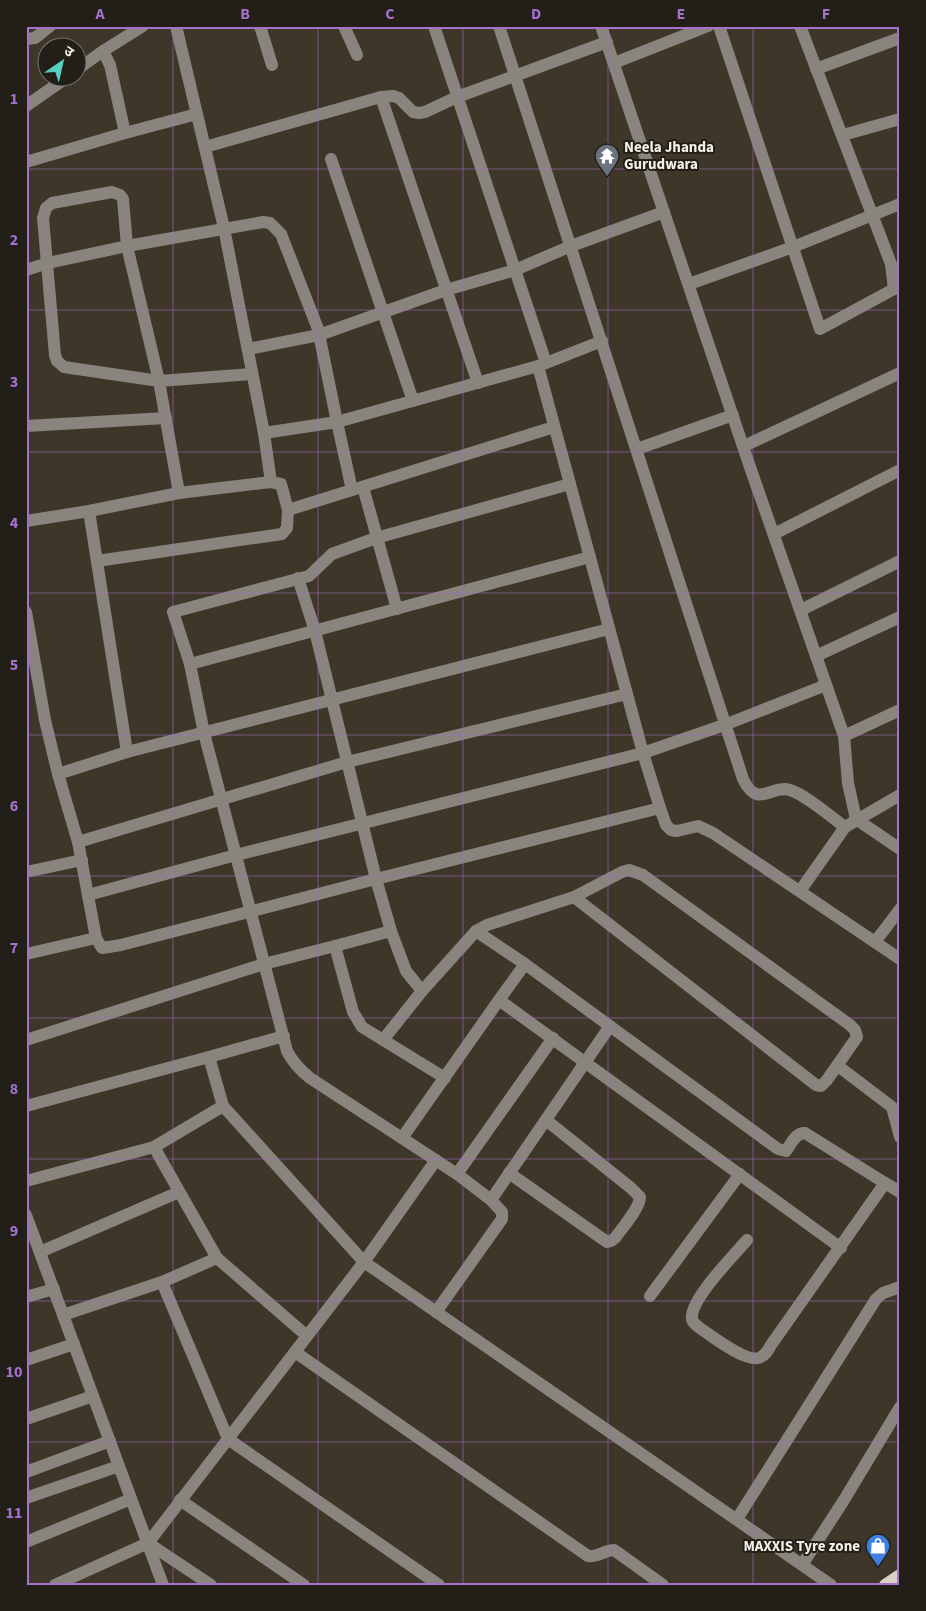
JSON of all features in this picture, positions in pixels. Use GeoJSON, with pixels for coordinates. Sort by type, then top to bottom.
{"type":"FeatureCollection","features":[{"type":"Feature","properties":{"kind":"main road"},"geometry":{"type":"LineString","coordinates":[[885,1585],[900,1575]]}},
{"type":"Feature","properties":{"kind":"street"},"geometry":{"type":"LineString","coordinates":[[26,39],[35,38],[50,26]]}},
{"type":"Feature","properties":{"kind":"street"},"geometry":{"type":"LineString","coordinates":[[88,61],[143,26]]}},
{"type":"Feature","properties":{"kind":"street"},"geometry":{"type":"LineString","coordinates":[[260,26],[272,65]]}},
{"type":"Feature","properties":{"kind":"street"},"geometry":{"type":"LineString","coordinates":[[344,26],[356,55]]}},
{"type":"Feature","properties":{"kind":"street"},"geometry":{"type":"LineString","coordinates":[[434,26],[515,270],[542,365],[554,427],[626,694],[666,824],[671,830],[677,831],[698,826],[708,830],[900,959]]}},
{"type":"Feature","properties":{"kind":"street"},"geometry":{"type":"LineString","coordinates":[[499,26],[747,786],[757,795],[783,789],[791,790],[900,850]]}},
{"type":"Feature","properties":{"kind":"street"},"geometry":{"type":"LineString","coordinates":[[601,26],[844,736],[850,823]]}},
{"type":"Feature","properties":{"kind":"street"},"geometry":{"type":"LineString","coordinates":[[614,63],[708,26]]}},
{"type":"Feature","properties":{"kind":"street"},"geometry":{"type":"LineString","coordinates":[[719,26],[820,329],[897,289],[891,264],[800,26]]}},
{"type":"Feature","properties":{"kind":"street"},"geometry":{"type":"LineString","coordinates":[[180,27],[197,114],[224,228],[264,433],[271,482]]}},
{"type":"Feature","properties":{"kind":"street"},"geometry":{"type":"LineString","coordinates":[[816,69],[900,38]]}},
{"type":"Feature","properties":{"kind":"street"},"geometry":{"type":"LineString","coordinates":[[205,147],[381,97],[393,96],[399,98],[410,110],[418,113],[426,112],[458,97],[606,42]]}},
{"type":"Feature","properties":{"kind":"street"},"geometry":{"type":"LineString","coordinates":[[103,50],[110,66],[125,133]]}},
{"type":"Feature","properties":{"kind":"street"},"geometry":{"type":"LineString","coordinates":[[26,106],[52,88]]}},
{"type":"Feature","properties":{"kind":"street"},"geometry":{"type":"LineString","coordinates":[[381,97],[478,383]]}},
{"type":"Feature","properties":{"kind":"street"},"geometry":{"type":"LineString","coordinates":[[26,162],[197,114]]}},
{"type":"Feature","properties":{"kind":"street"},"geometry":{"type":"LineString","coordinates":[[843,135],[900,119]]}},
{"type":"Feature","properties":{"kind":"street"},"geometry":{"type":"LineString","coordinates":[[332,159],[414,401]]}},
{"type":"Feature","properties":{"kind":"street"},"geometry":{"type":"LineString","coordinates":[[179,493],[166,418],[158,381],[127,246],[123,199],[112,192],[52,203],[46,208],[44,218],[57,361],[64,367],[158,381],[252,374]]}},
{"type":"Feature","properties":{"kind":"street"},"geometry":{"type":"LineString","coordinates":[[689,284],[793,247],[900,204]]}},
{"type":"Feature","properties":{"kind":"street"},"geometry":{"type":"LineString","coordinates":[[248,349],[319,335],[446,290],[515,270],[571,246],[664,212]]}},
{"type":"Feature","properties":{"kind":"street"},"geometry":{"type":"LineString","coordinates":[[26,270],[48,263],[127,246],[224,228],[264,222],[270,223],[277,229],[281,234],[319,335],[337,422],[357,489],[376,538],[397,609]]}},
{"type":"Feature","properties":{"kind":"street"},"geometry":{"type":"LineString","coordinates":[[264,433],[337,422],[542,365],[602,341]]}},
{"type":"Feature","properties":{"kind":"street"},"geometry":{"type":"LineString","coordinates":[[744,446],[900,373]]}},
{"type":"Feature","properties":{"kind":"street"},"geometry":{"type":"LineString","coordinates":[[637,449],[733,415]]}},
{"type":"Feature","properties":{"kind":"street"},"geometry":{"type":"LineString","coordinates":[[26,426],[166,418]]}},
{"type":"Feature","properties":{"kind":"street"},"geometry":{"type":"LineString","coordinates":[[288,510],[554,427]]}},
{"type":"Feature","properties":{"kind":"street"},"geometry":{"type":"LineString","coordinates":[[774,534],[900,470]]}},
{"type":"Feature","properties":{"kind":"street"},"geometry":{"type":"LineString","coordinates":[[26,521],[89,512],[179,493],[271,482],[282,486],[288,510],[287,528],[282,534],[97,561]]}},
{"type":"Feature","properties":{"kind":"street"},"geometry":{"type":"LineString","coordinates":[[436,1312],[502,1219],[502,1212],[491,1200],[457,1174],[299,1070],[287,1051],[204,732],[190,664],[173,612],[313,573],[332,554],[376,538],[570,484]]}},
{"type":"Feature","properties":{"kind":"street"},"geometry":{"type":"LineString","coordinates":[[89,512],[127,752]]}},
{"type":"Feature","properties":{"kind":"street"},"geometry":{"type":"LineString","coordinates":[[190,664],[590,557]]}},
{"type":"Feature","properties":{"kind":"street"},"geometry":{"type":"LineString","coordinates":[[801,610],[900,560]]}},
{"type":"Feature","properties":{"kind":"street"},"geometry":{"type":"LineString","coordinates":[[298,578],[315,630],[376,879],[391,931],[406,971],[422,990]]}},
{"type":"Feature","properties":{"kind":"street"},"geometry":{"type":"LineString","coordinates":[[26,612],[45,720],[58,774],[78,842],[96,938],[102,948],[660,808]]}},
{"type":"Feature","properties":{"kind":"street"},"geometry":{"type":"LineString","coordinates":[[816,656],[900,617]]}},
{"type":"Feature","properties":{"kind":"street"},"geometry":{"type":"LineString","coordinates":[[58,774],[127,752],[609,629]]}},
{"type":"Feature","properties":{"kind":"street"},"geometry":{"type":"LineString","coordinates":[[88,896],[236,855],[643,752],[726,724],[826,685]]}},
{"type":"Feature","properties":{"kind":"street"},"geometry":{"type":"LineString","coordinates":[[78,842],[347,762],[626,694]]}},
{"type":"Feature","properties":{"kind":"street"},"geometry":{"type":"LineString","coordinates":[[844,736],[900,710]]}},
{"type":"Feature","properties":{"kind":"street"},"geometry":{"type":"LineString","coordinates":[[800,891],[850,823],[900,795]]}},
{"type":"Feature","properties":{"kind":"street"},"geometry":{"type":"LineString","coordinates":[[26,872],[82,860]]}},
{"type":"Feature","properties":{"kind":"street"},"geometry":{"type":"LineString","coordinates":[[383,1040],[422,990],[476,931],[487,925],[574,898],[629,870],[643,875],[853,1027],[857,1037],[838,1066],[823,1084],[816,1085],[574,898]]}},
{"type":"Feature","properties":{"kind":"street"},"geometry":{"type":"LineString","coordinates":[[875,942],[900,909]]}},
{"type":"Feature","properties":{"kind":"street"},"geometry":{"type":"LineString","coordinates":[[26,1040],[264,964],[391,931]]}},
{"type":"Feature","properties":{"kind":"street"},"geometry":{"type":"LineString","coordinates":[[476,931],[525,964],[782,1151],[786,1151],[798,1134],[801,1132],[805,1133],[900,1192]]}},
{"type":"Feature","properties":{"kind":"street"},"geometry":{"type":"LineString","coordinates":[[26,954],[96,938]]}},
{"type":"Feature","properties":{"kind":"street"},"geometry":{"type":"LineString","coordinates":[[335,946],[350,1002],[362,1027],[445,1078]]}},
{"type":"Feature","properties":{"kind":"street"},"geometry":{"type":"LineString","coordinates":[[402,1138],[525,964]]}},
{"type":"Feature","properties":{"kind":"street"},"geometry":{"type":"LineString","coordinates":[[499,1000],[841,1248]]}},
{"type":"Feature","properties":{"kind":"street"},"geometry":{"type":"LineString","coordinates":[[491,1200],[610,1026]]}},
{"type":"Feature","properties":{"kind":"street"},"geometry":{"type":"LineString","coordinates":[[26,1106],[209,1058],[284,1036]]}},
{"type":"Feature","properties":{"kind":"street"},"geometry":{"type":"LineString","coordinates":[[457,1174],[553,1038]]}},
{"type":"Feature","properties":{"kind":"street"},"geometry":{"type":"LineString","coordinates":[[209,1058],[223,1106],[364,1262],[831,1585]]}},
{"type":"Feature","properties":{"kind":"street"},"geometry":{"type":"LineString","coordinates":[[838,1066],[892,1107],[900,1137]]}},
{"type":"Feature","properties":{"kind":"street"},"geometry":{"type":"LineString","coordinates":[[26,1181],[154,1147],[223,1106]]}},
{"type":"Feature","properties":{"kind":"street"},"geometry":{"type":"LineString","coordinates":[[509,1174],[606,1242],[615,1238],[637,1207],[640,1197],[631,1188],[546,1120]]}},
{"type":"Feature","properties":{"kind":"street"},"geometry":{"type":"LineString","coordinates":[[154,1147],[216,1258],[307,1336]]}},
{"type":"Feature","properties":{"kind":"street"},"geometry":{"type":"LineString","coordinates":[[55,1585],[148,1542],[364,1262],[436,1160]]}},
{"type":"Feature","properties":{"kind":"street"},"geometry":{"type":"LineString","coordinates":[[650,1296],[740,1174]]}},
{"type":"Feature","properties":{"kind":"street"},"geometry":{"type":"LineString","coordinates":[[746,1240],[700,1296],[691,1317],[692,1322],[697,1326],[738,1353],[755,1359],[762,1357],[772,1345],[885,1183]]}},
{"type":"Feature","properties":{"kind":"street"},"geometry":{"type":"LineString","coordinates":[[40,1252],[179,1192]]}},
{"type":"Feature","properties":{"kind":"street"},"geometry":{"type":"LineString","coordinates":[[28,1223],[163,1585]]}},
{"type":"Feature","properties":{"kind":"street"},"geometry":{"type":"LineString","coordinates":[[63,1315],[162,1282],[216,1258]]}},
{"type":"Feature","properties":{"kind":"street"},"geometry":{"type":"LineString","coordinates":[[162,1282],[228,1439],[439,1585]]}},
{"type":"Feature","properties":{"kind":"street"},"geometry":{"type":"LineString","coordinates":[[737,1519],[876,1299],[883,1292],[900,1287]]}},
{"type":"Feature","properties":{"kind":"street"},"geometry":{"type":"LineString","coordinates":[[26,1298],[54,1289]]}},
{"type":"Feature","properties":{"kind":"street"},"geometry":{"type":"LineString","coordinates":[[26,1360],[74,1344]]}},
{"type":"Feature","properties":{"kind":"street"},"geometry":{"type":"LineString","coordinates":[[295,1352],[588,1556],[595,1557],[609,1550],[614,1550],[663,1585]]}},
{"type":"Feature","properties":{"kind":"street"},"geometry":{"type":"LineString","coordinates":[[26,1419],[93,1396]]}},
{"type":"Feature","properties":{"kind":"street"},"geometry":{"type":"LineString","coordinates":[[802,1565],[900,1407]]}},
{"type":"Feature","properties":{"kind":"street"},"geometry":{"type":"LineString","coordinates":[[26,1472],[110,1442]]}},
{"type":"Feature","properties":{"kind":"street"},"geometry":{"type":"LineString","coordinates":[[26,1498],[119,1466]]}},
{"type":"Feature","properties":{"kind":"street"},"geometry":{"type":"LineString","coordinates":[[26,1542],[131,1499]]}},
{"type":"Feature","properties":{"kind":"street"},"geometry":{"type":"LineString","coordinates":[[180,1500],[290,1580],[304,1585]]}},
{"type":"Feature","properties":{"kind":"street"},"geometry":{"type":"LineString","coordinates":[[148,1542],[211,1585]]}},
{"type":"Feature","properties":{"kind":"place","name":"Neela Jhanda Gurudwara"},"geometry":{"type":"Point","coordinates":[607,177]}},
{"type":"Feature","properties":{"kind":"place","name":"MAXXIS Tyre zone"},"geometry":{"type":"Point","coordinates":[878,1567]}}]}
